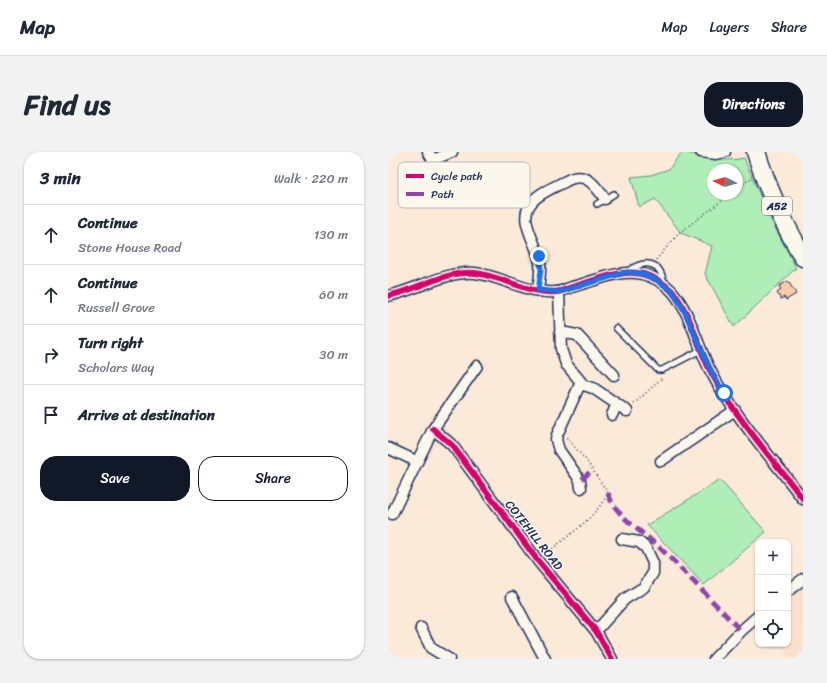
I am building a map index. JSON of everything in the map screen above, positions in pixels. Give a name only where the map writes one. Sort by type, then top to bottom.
[{"type":"highway","name":"A52","points":[[756,152],[762,171],[780,213],[803,257]]},
{"type":"street","points":[[431,156],[452,152]]},
{"type":"street","points":[[701,152],[716,154],[725,152]]},
{"type":"street","points":[[530,205],[532,201],[569,179],[578,177],[591,181],[605,199]]},
{"type":"street","points":[[528,208],[526,220],[540,264],[538,290]]},
{"type":"street","points":[[388,296],[402,293],[443,277],[465,273],[481,274],[538,290],[559,292],[622,273],[643,274],[664,284],[671,290],[684,310],[711,371],[735,410],[803,499]]},
{"type":"street","points":[[559,292],[560,332],[563,356],[580,384],[593,388],[627,411]]},
{"type":"street","points":[[560,332],[578,335],[614,375]]},
{"type":"street","points":[[392,514],[416,461],[433,429],[477,366]]},
{"type":"street","points":[[580,384],[556,440],[559,450],[581,482]]},
{"type":"street","points":[[612,415],[617,404]]},
{"type":"street","points":[[661,461],[735,410]]},
{"type":"street","name":"COTEHILL ROAD","points":[[433,429],[452,445],[538,561],[596,631],[609,658]]},
{"type":"street","points":[[388,448],[416,461]]},
{"type":"street","points":[[596,631],[625,600],[644,587],[651,577],[653,563],[649,552],[639,542],[629,537]]},
{"type":"street","points":[[791,589],[803,579]]},
{"type":"street","points":[[512,597],[545,659]]},
{"type":"street","points":[[714,659],[755,619]]},
{"type":"street","points":[[421,628],[431,648],[449,659]]},
{"type":"lane","points":[[622,273],[643,263],[652,264],[659,269],[664,284]]},
{"type":"lane","points":[[616,328],[658,370],[670,367],[701,350]]},
{"type":"path","points":[[743,185],[762,171]]},
{"type":"path","points":[[652,264],[679,233],[723,200]]},
{"type":"path","points":[[627,411],[666,373],[670,367]]},
{"type":"path","points":[[538,561],[589,518],[602,504],[608,493],[586,460],[559,430]]},
{"type":"shaded area","points":[[803,588],[803,659],[790,659],[783,647],[791,647],[791,598]]},
{"type":"green space","points":[[682,152],[700,157],[716,159],[733,160],[744,158],[767,212],[796,268],[734,327],[705,274],[712,246],[681,233],[655,199],[639,207],[631,177],[651,175],[669,169]]},
{"type":"green space","points":[[720,480],[766,532],[758,539],[755,539],[755,541],[704,585],[647,525]]},
{"type":"building","points":[[788,281],[796,294],[786,300],[784,297],[781,299],[777,293],[781,290],[779,286]]},
{"type":"marked path","points":[[582,479],[592,470]]},
{"type":"marked path","points":[[608,493],[616,509],[660,548],[741,631]]},
{"type":"cycle path","points":[[388,296],[441,278],[464,273],[485,275],[525,288],[545,292],[559,292],[616,274],[633,273],[654,278],[668,287],[678,299],[689,319],[706,362],[721,389],[742,421],[803,499]]},
{"type":"cycle path","points":[[433,429],[452,445],[538,561],[596,631],[612,659]]},
{"type":"route","points":[[539,256],[541,270],[538,290],[559,292],[627,272],[643,274],[664,284],[671,290],[684,310],[711,371],[724,393]]}]
